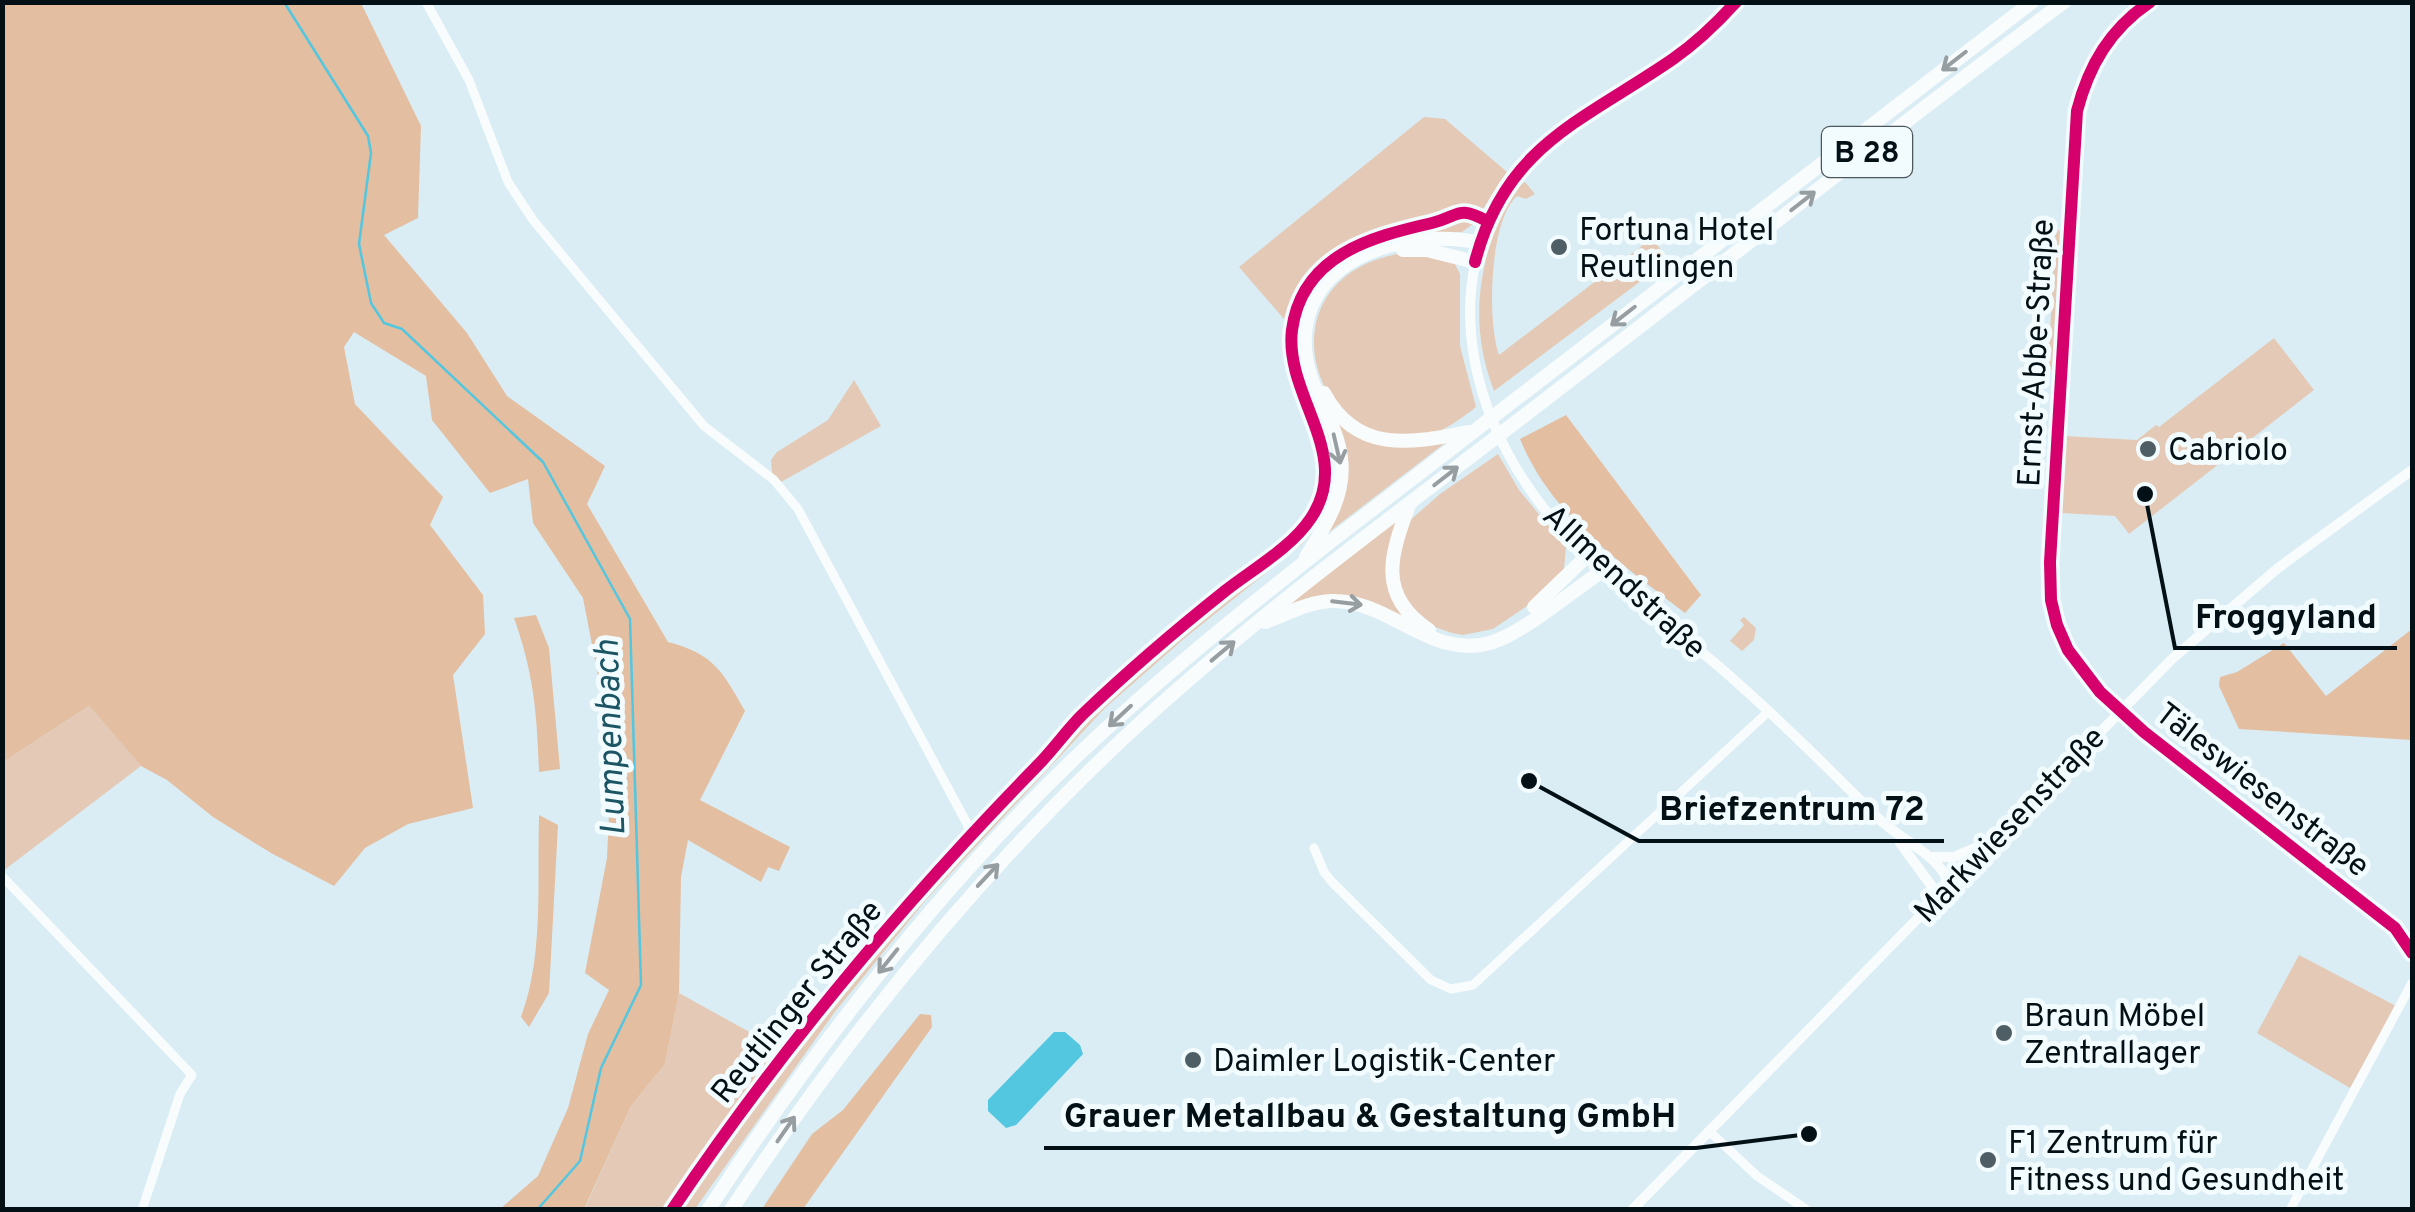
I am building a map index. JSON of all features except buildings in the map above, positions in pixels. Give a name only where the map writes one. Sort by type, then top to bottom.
[{"type":"highway","name":"B 28","points":[[708,1210],[842,1020],[932,909],[988,847],[1132,705],[1302,564],[2032,2]]},
{"type":"highway","name":"B 28","points":[[731,1210],[857,1030],[972,892],[1124,738],[1254,626],[2064,2]]},
{"type":"highway","points":[[1302,564],[1338,500],[1341,479],[1337,440],[1308,370],[1305,352],[1306,332],[1318,296],[1342,267],[1375,249],[1428,238],[1480,243]]},
{"type":"highway","points":[[1474,262],[1410,249],[1360,262],[1334,282],[1324,298],[1315,316],[1311,352],[1329,402],[1340,416],[1372,436],[1413,443],[1474,430]]},
{"type":"highway","points":[[1410,505],[1391,556],[1397,594],[1415,620],[1450,638],[1480,638],[1505,628],[1549,595],[1588,555]]},
{"type":"highway","points":[[1254,626],[1311,604],[1341,602],[1368,606],[1441,643],[1472,646],[1510,633],[1604,570]]},
{"type":"street","name":"Reutlinger Straße","points":[[426,2],[469,80],[508,182],[533,220],[704,426],[774,480],[798,509],[972,833],[796,1040],[672,1210]]},
{"type":"street","name":"Allmendstraße","points":[[1736,2],[1689,47],[1538,149],[1504,192],[1487,221],[1474,262],[1468,319],[1470,345],[1481,392],[1506,451],[1552,519],[1604,570],[1769,711],[1890,830],[1942,893]]},
{"type":"street","name":"Ernst-Abbe-Straße","points":[[2120,711],[2091,682],[2064,642],[2052,600],[2050,562],[2077,110],[2085,82],[2102,49],[2122,25],[2150,2]]},
{"type":"street","name":"Markwiesenstraße","points":[[1632,1210],[2172,659],[2312,542],[2412,470]]},
{"type":"street","points":[[1314,848],[1332,882],[1431,980],[1452,989],[1473,985],[1769,711]]},
{"type":"street","name":"Täleswiesenstraße","points":[[2120,711],[2394,928],[2412,952]]},
{"type":"street","name":"Allmendstraße","points":[[1890,830],[1930,856]]},
{"type":"street","points":[[1930,856],[1954,857],[1992,842]]},
{"type":"street","points":[[1930,856],[1946,876],[1942,893]]},
{"type":"street","points":[[2,876],[192,1074],[180,1094],[142,1210]]},
{"type":"street","points":[[2290,1210],[2412,983]]},
{"type":"street","points":[[1709,1132],[1757,1176],[1806,1210]]},
{"type":"shaded area","points":[[3,2],[361,3],[421,126],[418,218],[384,235],[467,333],[507,396],[605,466],[587,504],[668,642],[696,652],[716,666],[745,711],[700,800],[790,847],[779,871],[768,867],[761,882],[688,840],[681,877],[679,993],[665,1064],[631,1106],[584,1209],[500,1209],[538,1176],[568,1108],[588,1034],[609,990],[585,973],[607,858],[612,748],[583,598],[533,523],[528,479],[490,493],[432,420],[426,376],[354,332],[344,347],[355,404],[443,497],[430,525],[483,595],[485,634],[453,675],[473,808],[408,824],[365,848],[334,886],[213,817],[167,780],[141,766],[89,706],[3,762]]},
{"type":"shaded area","points":[[1424,117],[1445,119],[1507,172],[1479,215],[1468,209],[1458,210],[1367,237],[1337,254],[1303,293],[1290,326],[1239,267]]},
{"type":"shaded area","points":[[1525,182],[1535,194],[1526,199],[1517,196],[1508,209],[1496,249],[1492,297],[1499,355],[1652,238],[1669,260],[1494,391],[1480,328],[1484,267],[1498,219]]},
{"type":"shaded area","points":[[1464,212],[1477,221],[1462,232],[1425,234],[1340,265],[1302,331],[1334,468],[1330,499],[1314,529],[1301,545],[1105,708],[925,901],[834,1013],[695,1209],[678,1210],[790,1055],[974,836],[1101,703],[1312,523],[1325,493],[1327,464],[1296,356],[1296,327],[1307,297],[1324,272],[1348,252],[1380,239],[1440,224]]},
{"type":"shaded area","points":[[2049,228],[2060,232],[2052,369],[2041,376],[2040,371],[2048,371],[2055,234],[2047,233]]},
{"type":"shaded area","points":[[1410,252],[1455,264],[1460,274],[1460,346],[1476,407],[1435,433],[1388,437],[1354,422],[1329,395],[1316,362],[1315,326],[1330,293],[1361,267]]},
{"type":"shaded area","points":[[2274,338],[2314,390],[2129,534],[2115,516],[2061,513],[2065,436],[2137,440]]},
{"type":"shaded area","points":[[854,380],[881,426],[781,482],[772,473],[771,460],[777,452],[828,420]]},
{"type":"shaded area","points":[[1566,415],[1701,595],[1685,613],[1590,536],[1550,492],[1534,467],[1520,439]]},
{"type":"shaded area","points":[[1338,422],[1369,437],[1402,446],[1449,440],[1325,535],[1342,501]]},
{"type":"shaded area","points":[[1498,454],[1519,490],[1566,547],[1564,569],[1530,604],[1493,629],[1463,635],[1452,633],[1429,625],[1409,608],[1395,576],[1408,522],[1440,494]]},
{"type":"shaded area","points":[[1394,521],[1388,559],[1403,612],[1400,616],[1345,596],[1317,597],[1287,605]]},
{"type":"shaded area","points":[[536,615],[549,648],[560,769],[539,772],[533,694],[514,618]]},
{"type":"shaded area","points":[[1744,617],[1756,628],[1754,640],[1742,651],[1730,641],[1744,625],[1740,620]]},
{"type":"shaded area","points":[[2412,629],[2412,740],[2239,729],[2219,686],[2220,677],[2237,672],[2284,643],[2326,696]]},
{"type":"shaded area","points":[[89,706],[141,766],[3,871],[3,762]]},
{"type":"shaded area","points":[[539,815],[558,825],[549,993],[529,1027],[521,1017],[536,943]]},
{"type":"shaded area","points":[[2299,955],[2396,1006],[2350,1088],[2257,1033]]},
{"type":"shaded area","points":[[679,993],[782,1050],[666,1209],[584,1210],[631,1106],[665,1064]]},
{"type":"shaded area","points":[[920,1014],[931,1015],[932,1027],[803,1209],[762,1209],[812,1134],[843,1110]]},
{"type":"water","points":[[1054,1032],[1065,1032],[1080,1045],[1083,1054],[1016,1125],[1006,1128],[988,1111],[988,1100]]},
{"type":"waterway","name":"Lumpenbach","points":[[284,2],[368,136],[371,153],[359,244],[371,303],[384,323],[402,329],[543,462],[630,619],[641,985],[601,1068],[580,1161],[537,1210]]},
{"type":"cycle path","points":[[1475,262],[1488,222],[1527,163],[1579,120],[1682,53],[1736,2]]},
{"type":"cycle path","points":[[2150,2],[2123,24],[2103,49],[2077,111],[2050,562],[2051,600],[2057,625],[2068,650],[2100,692],[2144,732],[2395,928],[2412,953]]},
{"type":"cycle path","points":[[672,1210],[755,1093],[844,980],[1076,721],[1170,636],[1282,548],[1311,518],[1322,494],[1325,471],[1322,448],[1292,354],[1298,304],[1310,284],[1343,254],[1386,235],[1459,213],[1487,221]]},
{"type":"place","name":"Fortuna Hotel Reutlingen","points":[[1559,247]]},
{"type":"place","name":"Cabriolo","points":[[2148,449]]},
{"type":"place","name":"Froggyland","points":[[2145,494]]},
{"type":"place","name":"Briefzentrum 72","points":[[1529,781]]},
{"type":"place","name":"Braun Möbel Zentrallager","points":[[2004,1033]]},
{"type":"place","name":"Daimler Logistik-Center","points":[[1193,1060]]},
{"type":"place","name":"Grauer Metallbau & Gestaltung GmbH","points":[[1809,1134]]},
{"type":"place","name":"F1 Zentrum für Fitness und Gesundheit","points":[[1988,1160]]}]
